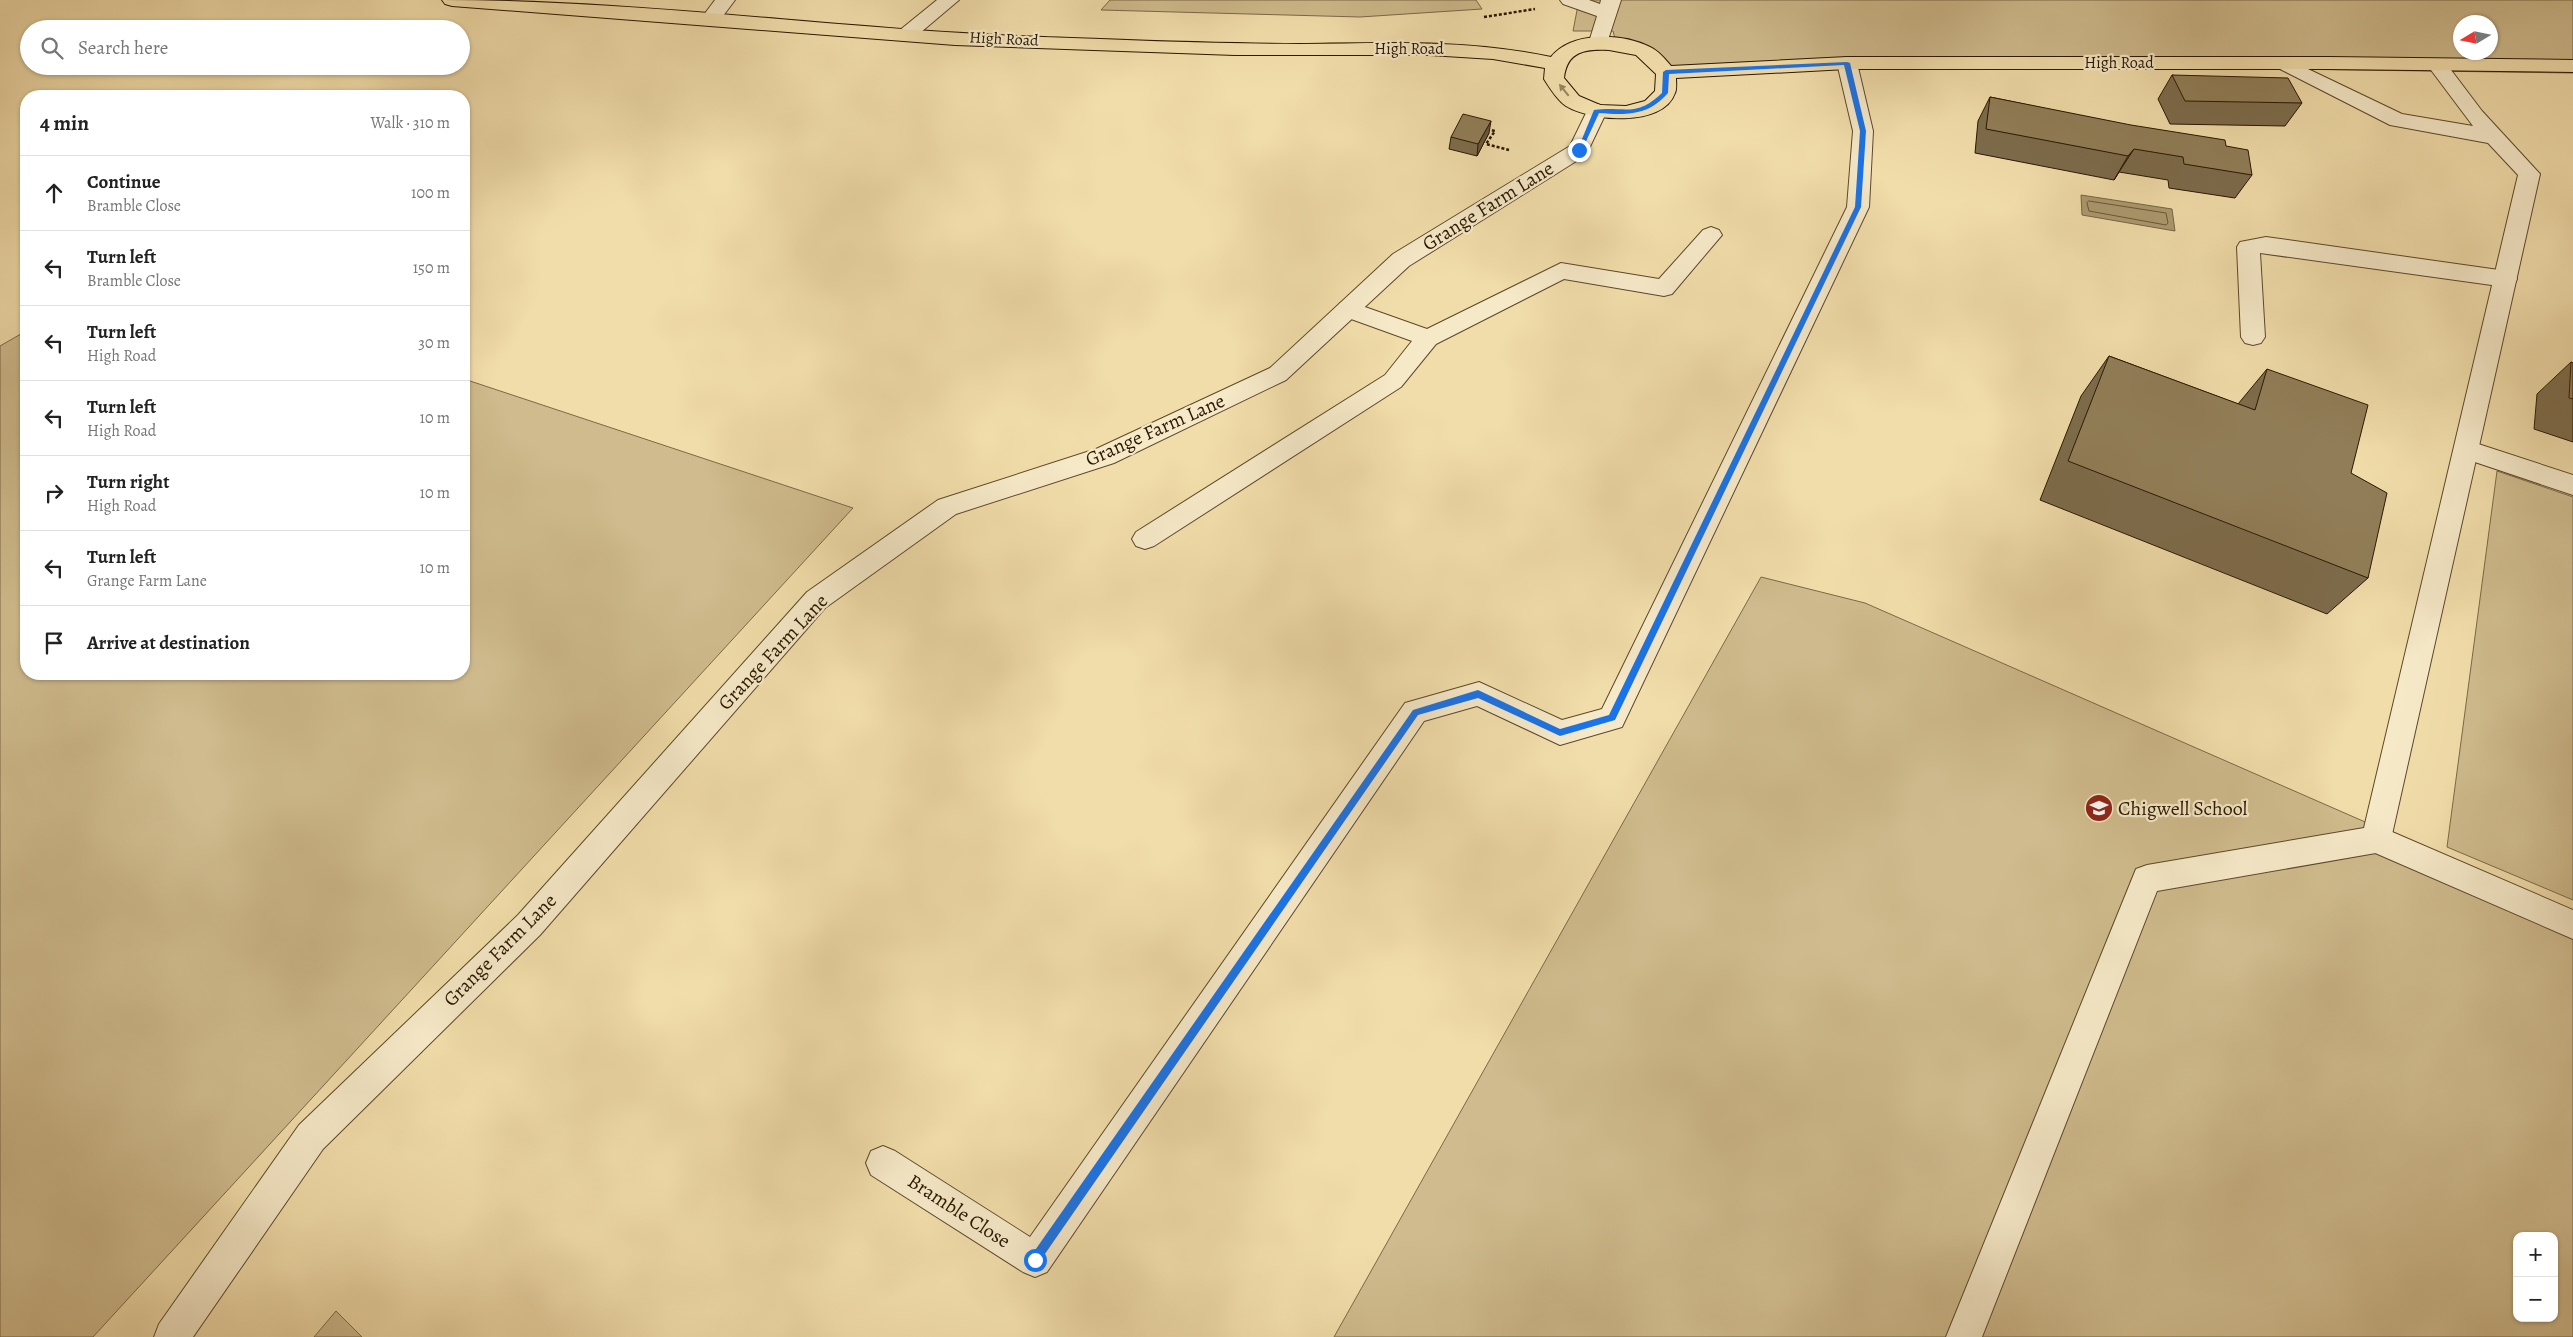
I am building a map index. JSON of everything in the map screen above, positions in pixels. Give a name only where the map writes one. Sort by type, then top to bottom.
[{"type":"main road","name":"High Road","points":[[452,0],[907,34],[1120,46],[1298,50],[1462,49],[1517,54],[1556,64]]},
{"type":"main road","points":[[1599,42],[1616,43],[1645,52],[1666,72],[1665,93],[1652,106],[1626,113],[1597,111],[1572,101],[1554,79],[1556,64],[1569,51],[1599,42]]},
{"type":"main road","name":"High Road","points":[[1666,72],[1847,63],[2283,63],[2573,66]]},
{"type":"street","points":[[710,20],[725,0]]},
{"type":"street","points":[[907,34],[949,0]]},
{"type":"street","points":[[1570,0],[1609,6],[1599,42]]},
{"type":"street","name":"Bramble Close","points":[[883,1163],[1035,1260],[1416,712],[1478,694],[1560,733],[1612,718],[1858,207],[1863,131],[1847,63]]},
{"type":"street","points":[[2283,63],[2397,120],[2495,137]]},
{"type":"street","points":[[2376,839],[2529,174],[2475,116],[2438,66]]},
{"type":"street","name":"Grange Farm Lane","points":[[172,1337],[311,1137],[529,926],[816,600],[948,507],[1105,456],[1278,374],[1401,260],[1579,150],[1597,111]]},
{"type":"street","points":[[1145,539],[1393,381],[1428,338],[1561,271],[1664,288],[1712,235]]},
{"type":"street","points":[[2253,337],[2248,247],[2266,245],[2506,279]]},
{"type":"street","points":[[1348,309],[1428,338]]},
{"type":"street","points":[[2466,449],[2573,485]]},
{"type":"street","points":[[1964,1337],[2147,878],[2376,839],[2573,925]]},
{"type":"path","points":[[1486,129],[1495,131],[1486,144],[1512,151]]},
{"type":"shaded area","points":[[1110,0],[1476,0],[1482,9],[1360,17],[1101,10]]},
{"type":"shaded area","points":[[1579,0],[2573,0],[2573,73],[1847,63],[1666,72],[1616,43],[1613,31],[1573,31]]},
{"type":"shaded area","points":[[20,334],[20,680],[470,680],[470,381],[853,508],[93,1337],[0,1337],[0,346]]},
{"type":"shaded area","points":[[2497,471],[2573,497],[2573,900],[2447,847]]},
{"type":"shaded area","name":"Chigwell School","points":[[1761,577],[1865,603],[2573,913],[2573,1337],[1334,1337]]},
{"type":"shaded area","points":[[336,1311],[362,1337],[314,1337]]},
{"type":"water","points":[[2081,195],[2172,209],[2175,231],[2082,215]]},
{"type":"building","points":[[2172,75],[2288,78],[2302,103],[2185,101]]},
{"type":"building","points":[[1990,97],[2131,125],[2225,140],[2226,146],[2248,150],[2252,175],[2184,164],[2183,157],[2134,149],[2128,156],[1986,129]]},
{"type":"building","points":[[1463,114],[1491,121],[1478,144],[1451,137]]},
{"type":"building","points":[[2109,356],[2255,410],[2267,369],[2368,405],[2351,473],[2387,493],[2368,578],[2068,461]]},
{"type":"building","points":[[2571,362],[2573,363],[2573,399],[2569,398]]},
{"type":"place","name":"Chigwell School","points":[[2099,808]]},
{"type":"route","points":[[1035,1260],[1416,712],[1478,694],[1560,733],[1612,718],[1858,207],[1863,131],[1847,63],[1666,72],[1665,93],[1652,106],[1626,113],[1597,111],[1579,150]]}]
